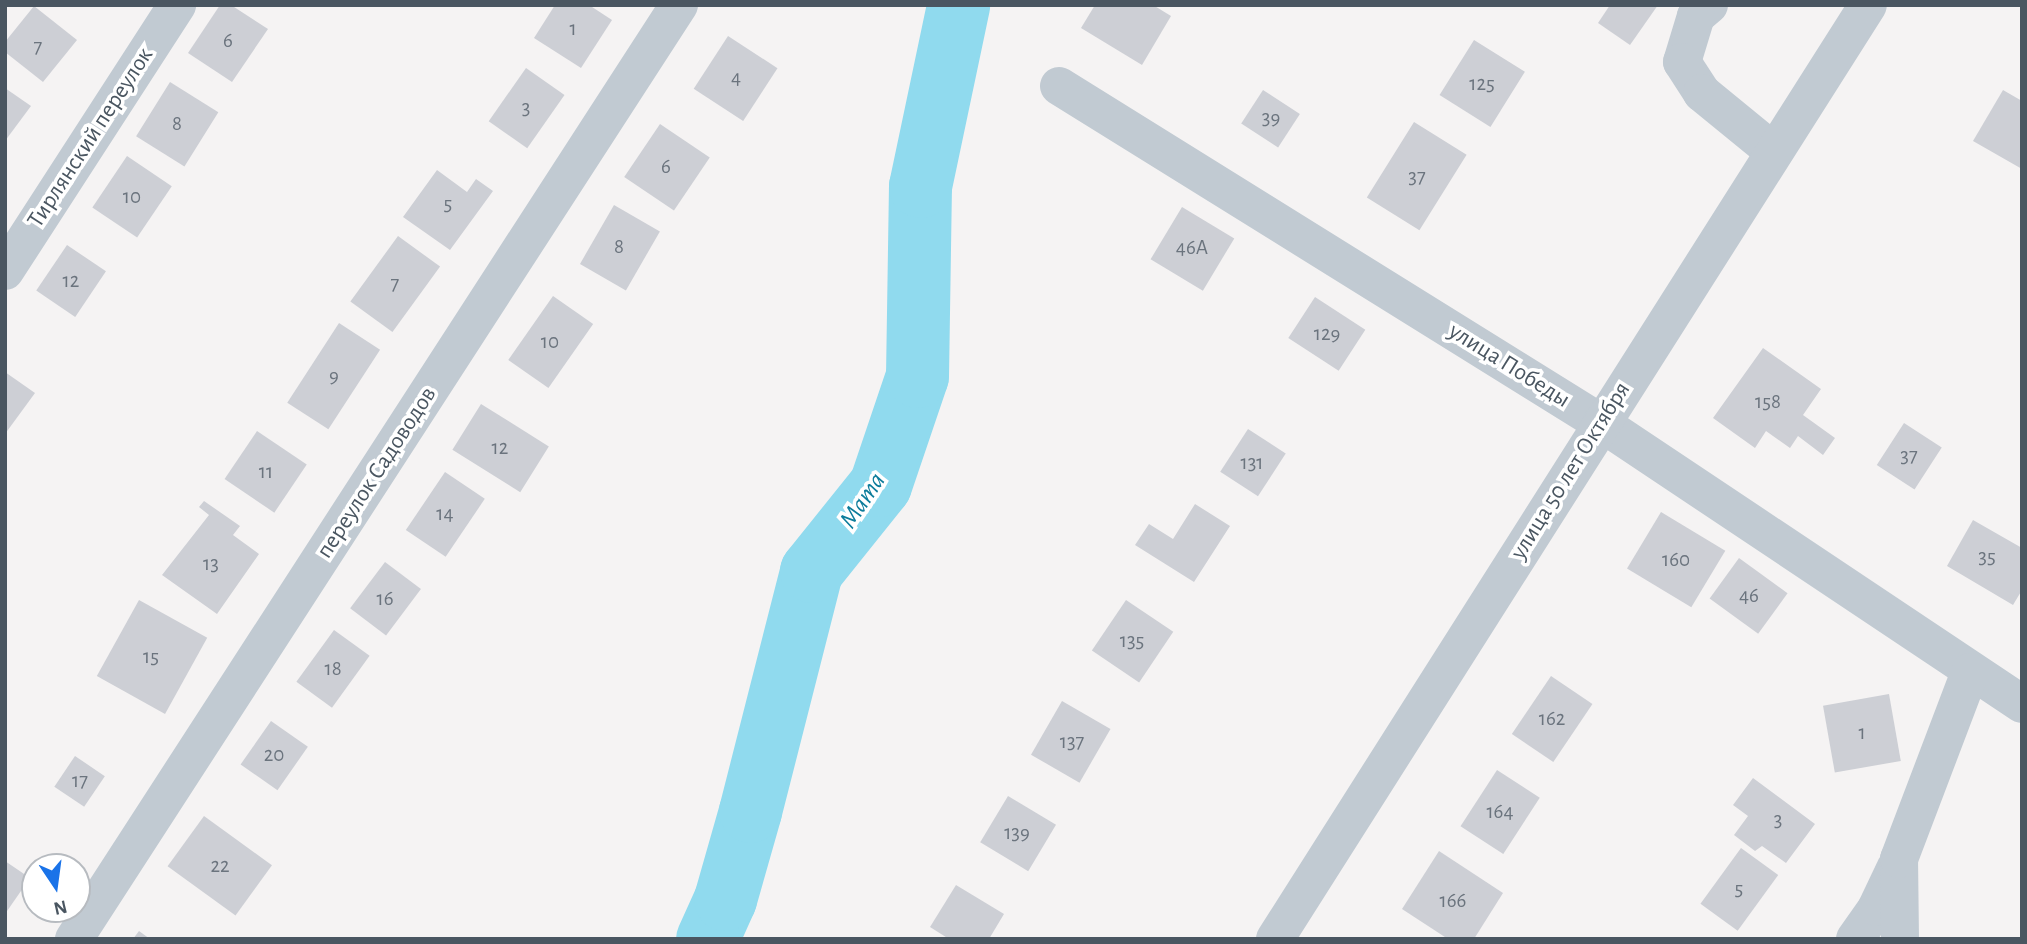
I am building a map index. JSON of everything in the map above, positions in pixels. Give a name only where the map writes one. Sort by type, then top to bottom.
[{"type":"street","name":"Тирлянский переулок","points":[[5,271],[177,5]]},
{"type":"street","name":"переулок Садоводов","points":[[74,939],[679,5]]},
{"type":"street","points":[[1709,5],[1696,16],[1682,62],[1702,93],[1774,152]]},
{"type":"street","name":"улица 50 лет Октября","points":[[1275,939],[1868,5]]},
{"type":"street","name":"улица Победы","points":[[1059,86],[1601,423],[1970,672],[2022,704]]},
{"type":"street","points":[[1855,939],[1877,907],[1899,859],[1970,672]]},
{"type":"street","points":[[1899,859],[1900,939]]},
{"type":"building","points":[[220,5],[231,5],[268,29],[232,82],[188,53]]},
{"type":"building","points":[[555,5],[589,5],[612,20],[581,68],[534,38]]},
{"type":"building","points":[[1095,5],[1153,5],[1171,16],[1142,65],[1081,28]]},
{"type":"building","points":[[1610,5],[1658,5],[1630,45],[1598,23]]},
{"type":"building","points":[[34,6],[77,40],[43,82],[5,52],[5,42]]},
{"type":"building","points":[[728,36],[777,68],[743,121],[694,89]]},
{"type":"building","points":[[1474,40],[1525,72],[1490,127],[1440,95]]},
{"type":"building","points":[[526,68],[565,95],[527,148],[489,121]]},
{"type":"building","points":[[170,82],[218,112],[184,166],[136,136]]},
{"type":"building","points":[[5,88],[31,106],[5,141]]},
{"type":"building","points":[[1263,90],[1300,114],[1278,148],[1241,124]]},
{"type":"building","points":[[2003,90],[2022,101],[2022,169],[1973,141]]},
{"type":"building","points":[[1414,122],[1467,155],[1419,230],[1367,197]]},
{"type":"building","points":[[660,124],[710,158],[674,211],[624,177]]},
{"type":"building","points":[[127,156],[172,186],[137,238],[92,207]]},
{"type":"building","points":[[437,170],[467,192],[476,179],[493,191],[450,250],[403,217]]},
{"type":"building","points":[[614,205],[660,232],[626,290],[580,264]]},
{"type":"building","points":[[1182,207],[1234,238],[1203,291],[1151,259]]},
{"type":"building","points":[[398,236],[440,267],[392,332],[350,302]]},
{"type":"building","points":[[67,245],[106,271],[75,317],[36,291]]},
{"type":"building","points":[[553,296],[593,324],[548,388],[508,360]]},
{"type":"building","points":[[1315,297],[1365,330],[1339,371],[1288,338]]},
{"type":"building","points":[[339,323],[380,350],[328,429],[287,403]]},
{"type":"building","points":[[1763,348],[1821,389],[1803,415],[1835,438],[1823,455],[1798,436],[1790,448],[1766,431],[1755,448],[1713,418]]},
{"type":"building","points":[[5,372],[35,393],[5,434]]},
{"type":"building","points":[[481,404],[549,446],[520,492],[452,450]]},
{"type":"building","points":[[1904,423],[1942,448],[1915,489],[1877,465]]},
{"type":"building","points":[[1248,429],[1286,454],[1258,496],[1220,472]]},
{"type":"building","points":[[257,431],[307,465],[274,513],[225,479]]},
{"type":"building","points":[[445,472],[485,499],[446,557],[406,530]]},
{"type":"building","points":[[204,501],[240,526],[233,535],[259,554],[217,614],[162,575],[209,515],[199,507]]},
{"type":"building","points":[[1195,504],[1230,526],[1194,582],[1135,545],[1149,524],[1173,539]]},
{"type":"building","points":[[1661,512],[1725,551],[1691,607],[1627,569]]},
{"type":"building","points":[[1973,520],[2022,548],[2022,590],[2013,605],[1947,566]]},
{"type":"building","points":[[1739,558],[1788,593],[1758,634],[1710,598]]},
{"type":"building","points":[[385,562],[421,589],[386,635],[350,608]]},
{"type":"building","points":[[139,600],[207,638],[165,714],[97,676]]},
{"type":"building","points":[[1126,600],[1173,632],[1139,682],[1092,651]]},
{"type":"building","points":[[334,630],[370,656],[332,708],[296,682]]},
{"type":"building","points":[[1551,676],[1592,704],[1553,762],[1512,734]]},
{"type":"building","points":[[1889,694],[1901,761],[1835,773],[1823,706]]},
{"type":"building","points":[[1062,701],[1110,729],[1079,783],[1031,755]]},
{"type":"building","points":[[271,721],[308,747],[277,790],[241,764]]},
{"type":"building","points":[[75,756],[105,776],[84,807],[54,787]]},
{"type":"building","points":[[1497,770],[1540,798],[1503,854],[1461,826]]},
{"type":"building","points":[[1753,778],[1815,824],[1786,863],[1762,846],[1755,851],[1734,835],[1748,816],[1733,805]]},
{"type":"building","points":[[1008,796],[1056,825],[1028,871],[980,842]]},
{"type":"building","points":[[204,816],[272,865],[236,916],[168,866]]},
{"type":"building","points":[[1741,848],[1778,875],[1738,931],[1700,904]]},
{"type":"building","points":[[1439,851],[1503,893],[1474,939],[1448,939],[1402,909]]},
{"type":"building","points":[[5,861],[21,872],[21,891],[5,914]]},
{"type":"building","points":[[956,885],[1004,914],[989,939],[949,939],[930,927]]},
{"type":"building","points":[[139,931],[150,939],[133,939]]},
{"type":"waterway","name":"Мата","points":[[707,939],[725,899],[750,811],[811,571],[880,485],[917,376],[920,186],[958,5]]}]
